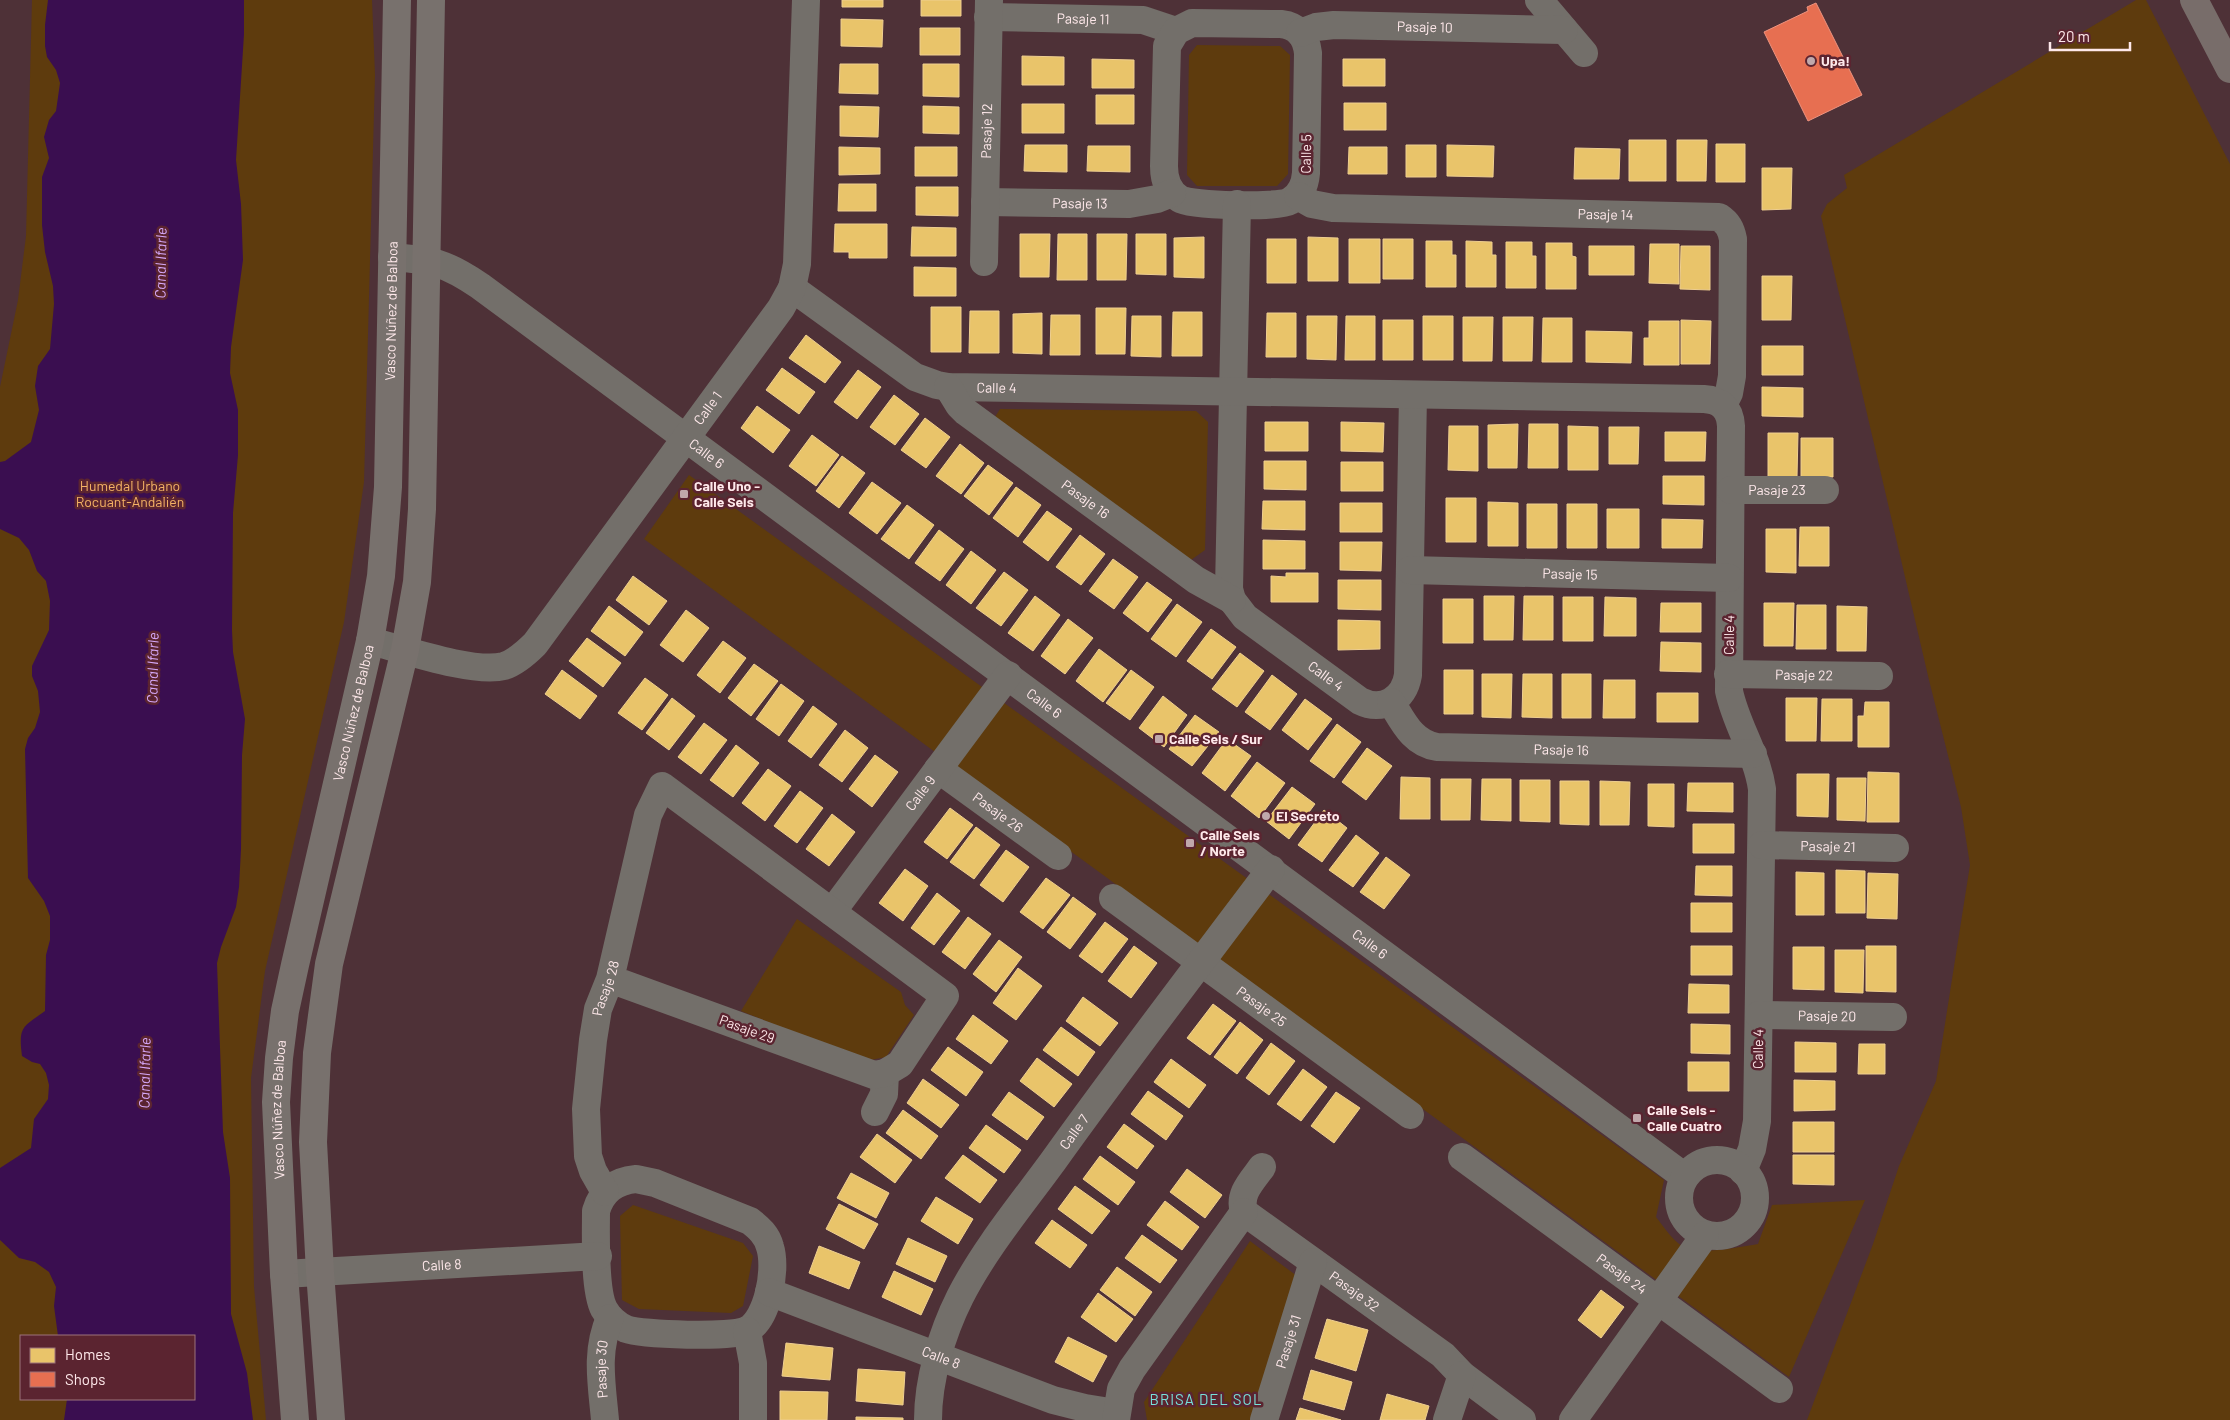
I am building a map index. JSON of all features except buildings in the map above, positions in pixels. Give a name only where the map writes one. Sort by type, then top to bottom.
[{"type":"main road","points":[[2194,0],[2230,69]]},
{"type":"street","name":"Vasco Núñez de Balboa","points":[[295,1420],[284,1274],[276,1102],[279,1058],[285,1011],[370,641],[382,576],[386,532],[396,0]]},
{"type":"street","points":[[331,1420],[315,1186],[314,1106],[322,1009],[333,946],[405,650],[412,616],[420,546],[431,0]]},
{"type":"street","name":"Calle 1","points":[[370,641],[482,668],[504,665],[526,653],[541,636],[781,308],[792,288],[797,264],[806,0]]},
{"type":"street","points":[[1539,0],[1558,30],[1584,53]]},
{"type":"street","name":"Pasaje 11","points":[[989,8],[1142,20],[1176,31]]},
{"type":"street","name":"Pasaje 12","points":[[984,262],[989,8]]},
{"type":"street","points":[[1298,196],[1284,204],[1187,202],[1172,193],[1167,185],[1164,176],[1164,157],[1167,46],[1176,31],[1184,26],[1202,22],[1281,24],[1295,28],[1300,32]]},
{"type":"street","name":"Pasaje 10","points":[[1300,32],[1316,27],[1334,25],[1558,30]]},
{"type":"street","name":"Calle 5","points":[[1298,196],[1306,181],[1308,53],[1305,39],[1300,32]]},
{"type":"street","name":"Pasaje 13","points":[[985,202],[1129,204],[1157,199],[1172,193]]},
{"type":"street","name":"Pasaje 14","points":[[1298,196],[1312,204],[1333,208],[1719,217],[1732,230],[1733,239],[1732,376],[1729,393],[1723,405]]},
{"type":"street","points":[[1232,600],[1228,577],[1237,204]]},
{"type":"street","name":"Calle 6","points":[[392,257],[427,260],[450,268],[480,286],[1271,869],[1685,1177]]},
{"type":"street","name":"Calle 4","points":[[792,288],[915,377],[948,387],[1704,398],[1718,401],[1723,405],[1731,418],[1728,674],[1732,707],[1753,754],[1760,775],[1762,789],[1759,1015],[1755,1135],[1743,1171]]},
{"type":"street","name":"Pasaje 16","points":[[948,387],[959,405],[966,412],[1196,580],[1232,600]]},
{"type":"street","points":[[1391,702],[1398,697],[1406,683],[1413,394]]},
{"type":"street","name":"Pasaje 23","points":[[1731,490],[1824,490]]},
{"type":"street","name":"Pasaje 15","points":[[1410,570],[1730,578]]},
{"type":"street","name":"Calle 4","points":[[1232,600],[1246,616],[1360,700],[1375,706],[1391,702]]},
{"type":"street","name":"Pasaje 22","points":[[1728,674],[1879,676]]},
{"type":"street","name":"Calle 9","points":[[832,912],[1008,675]]},
{"type":"street","name":"Pasaje 16","points":[[1391,702],[1415,738],[1429,746],[1753,754]]},
{"type":"street","name":"Pasaje 26","points":[[938,769],[1058,856]]},
{"type":"street","name":"Pasaje 28","points":[[605,1192],[593,1172],[588,1156],[586,1109],[589,1070],[598,1009],[610,979],[648,815],[662,786],[832,912]]},
{"type":"street","name":"Pasaje 21","points":[[1762,845],[1895,848]]},
{"type":"street","name":"Calle 7","points":[[928,1420],[932,1384],[938,1355],[948,1324],[974,1272],[1066,1142],[1271,869]]},
{"type":"street","name":"Pasaje 25","points":[[1114,898],[1410,1115]]},
{"type":"street","points":[[832,912],[946,996],[900,1064],[884,1073],[884,1094],[875,1112]]},
{"type":"street","name":"Pasaje 29","points":[[610,979],[863,1072],[874,1075],[884,1073]]},
{"type":"street","name":"Pasaje 20","points":[[1759,1015],[1893,1017]]},
{"type":"street","name":"Pasaje 24","points":[[1462,1157],[1780,1390]]},
{"type":"street","points":[[1713,1160],[1729,1162],[1743,1171],[1753,1185],[1755,1194],[1753,1211],[1749,1220],[1737,1231],[1729,1235],[1713,1237],[1695,1231],[1682,1215],[1678,1195],[1685,1177],[1697,1166],[1713,1160]]},
{"type":"street","name":"Calle 8","points":[[769,1292],[1069,1405],[1116,1416],[1121,1390],[1132,1369],[1244,1212],[1242,1206],[1244,1194],[1262,1167]]},
{"type":"street","points":[[626,1180],[646,1180],[750,1221],[759,1228],[771,1248],[772,1266],[769,1292],[759,1319],[747,1330],[726,1335],[643,1332],[625,1329],[610,1318],[600,1300],[596,1211],[605,1192],[615,1184],[626,1180]]},
{"type":"street","name":"Pasaje 32","points":[[1244,1212],[1443,1355],[1462,1375]]},
{"type":"street","points":[[1572,1420],[1705,1235]]},
{"type":"street","name":"Calle 8","points":[[284,1274],[598,1256]]},
{"type":"street","name":"Pasaje 31","points":[[1264,1420],[1313,1262]]},
{"type":"street","name":"Pasaje 30","points":[[606,1420],[600,1354],[602,1341],[610,1318]]},
{"type":"street","points":[[747,1330],[753,1363],[753,1420]]},
{"type":"street","points":[[1447,1420],[1462,1375],[1522,1420]]},
{"type":"green space","name":"Humedal Urbano Rocuant-Andalién","points":[[32,0],[372,0],[375,75],[364,482],[344,622],[265,971],[251,1078],[254,1287],[266,1420],[0,1420],[0,387],[18,300],[26,236]]},
{"type":"green space","points":[[2136,0],[2146,0],[2230,164],[2230,1420],[1807,1420],[1873,1244],[1899,1166],[1936,1081],[1970,865],[1961,807],[1929,680],[1821,216],[1827,204],[1847,188],[1844,175]]},
{"type":"green space","points":[[1197,45],[1280,46],[1290,55],[1288,174],[1277,186],[1197,186],[1187,175],[1189,55]]},
{"type":"green space","points":[[1000,409],[1196,411],[1208,422],[1205,550],[1191,560],[995,417]]},
{"type":"green space","points":[[689,475],[1664,1180],[1656,1217],[1679,1244],[1689,1249],[1704,1251],[1758,1244],[1772,1205],[1865,1200],[1789,1377],[644,539]]},
{"type":"green space","points":[[797,919],[901,992],[905,1005],[914,1015],[886,1057],[865,1061],[741,1011]]},
{"type":"green space","points":[[633,1205],[743,1243],[753,1256],[743,1306],[731,1313],[639,1309],[622,1300],[620,1216]]},
{"type":"green space","points":[[1250,1241],[1297,1276],[1254,1420],[1147,1420],[1144,1402]]},
{"type":"water","name":"Humedal Urbano Rocuant-Andalién","points":[[48,0],[244,0],[244,34],[236,160],[241,204],[243,260],[231,347],[230,373],[238,410],[238,455],[233,513],[232,630],[233,652],[245,719],[242,755],[239,887],[236,907],[217,963],[223,1132],[230,1178],[231,1314],[247,1373],[253,1420],[64,1420],[67,1400],[195,1400],[195,1335],[58,1335],[54,1306],[56,1287],[49,1272],[35,1262],[19,1258],[0,1240],[0,1168],[31,1148],[34,1119],[48,1099],[49,1085],[46,1073],[40,1064],[22,1056],[21,1039],[27,1024],[45,1011],[46,955],[50,940],[50,916],[44,901],[28,878],[25,749],[40,712],[38,691],[32,676],[32,666],[49,630],[50,601],[46,581],[37,571],[29,550],[19,538],[0,529],[0,462],[5,461],[31,442],[39,410],[35,386],[38,366],[50,349],[54,304],[53,286],[45,252],[42,225],[42,177],[49,158],[44,137],[49,120],[56,111],[60,83],[56,70],[47,57],[45,25]]},
{"type":"place","name":"Upa!","points":[[1811,61]]},
{"type":"place","name":"Calle Uno - Calle Seis","points":[[684,494]]},
{"type":"place","name":"Calle Seis / Sur","points":[[1159,739]]},
{"type":"place","name":"El Secreto","points":[[1266,816]]},
{"type":"place","name":"Calle Seis / Norte","points":[[1190,843]]},
{"type":"place","name":"Calle Seis - Calle Cuatro","points":[[1637,1118]]},
{"type":"district","name":"BRISA DEL SOL","points":[[1206,1400]]},
{"type":"water label","name":"Canal Ifarle","points":[[161,263]]},
{"type":"water label","name":"Canal Ifarle","points":[[153,668]]},
{"type":"water label","name":"Canal Ifarle","points":[[145,1073]]}]
